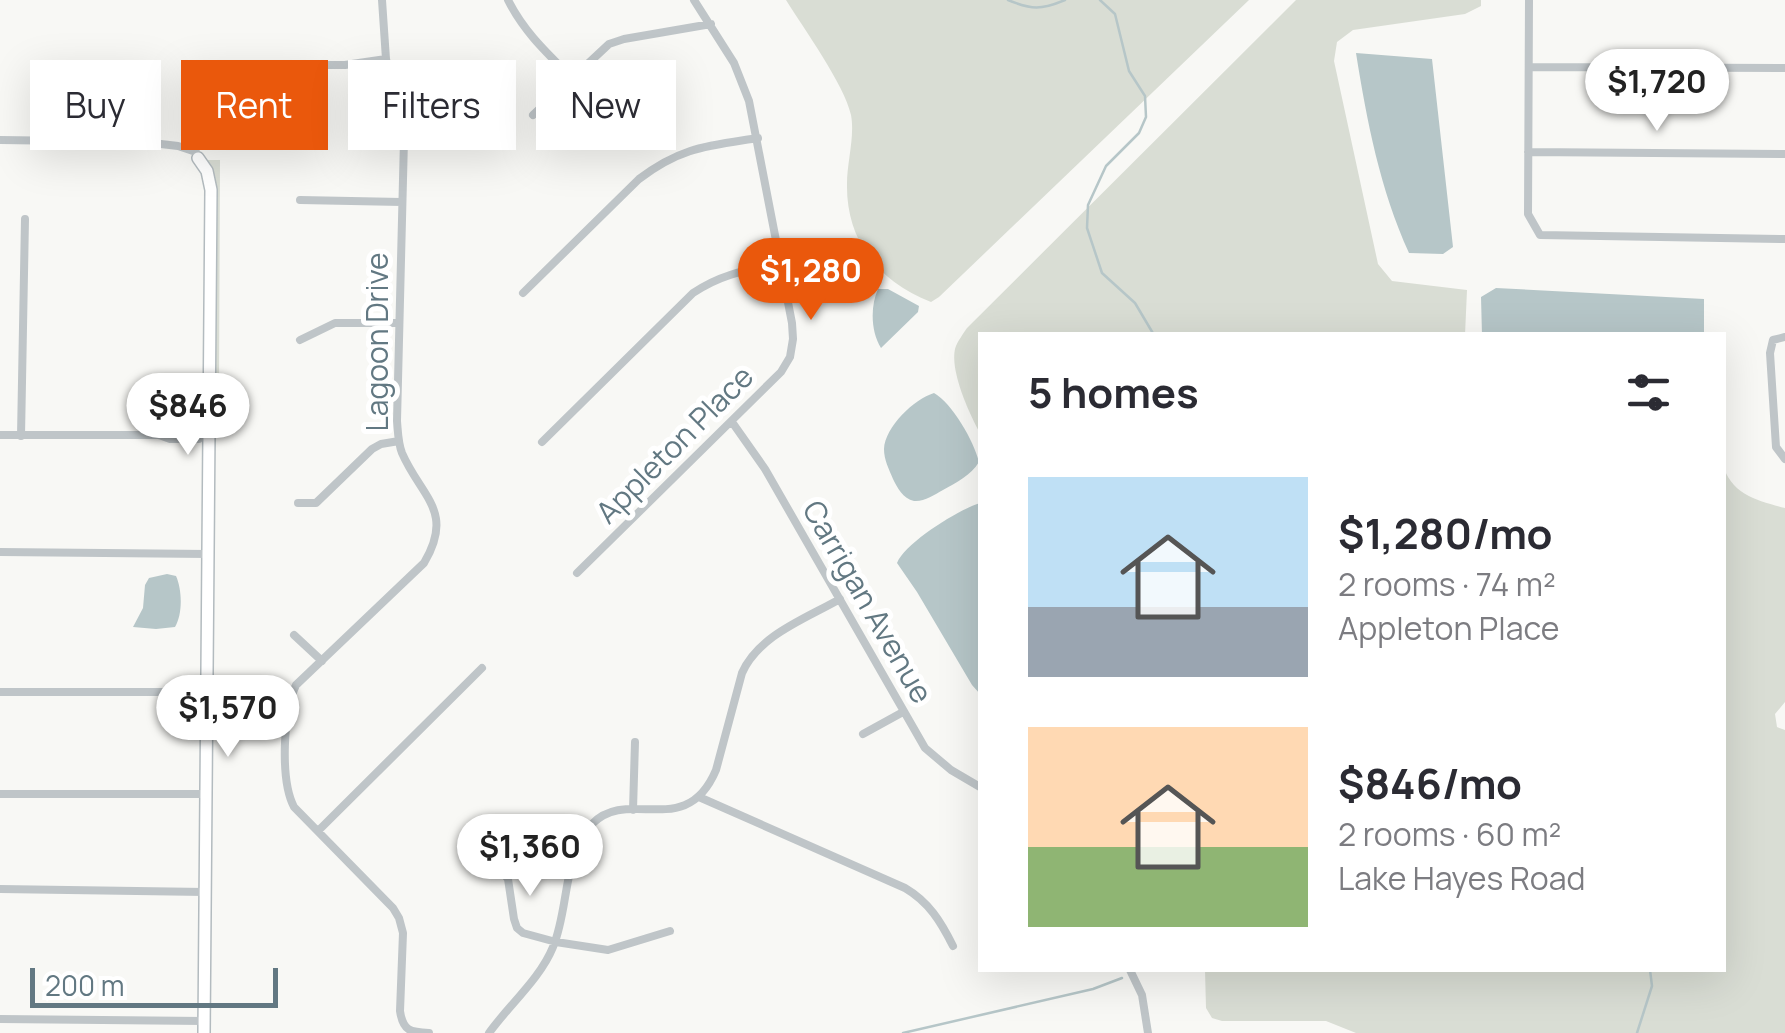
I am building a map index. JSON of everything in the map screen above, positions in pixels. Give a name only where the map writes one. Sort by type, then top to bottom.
[{"type":"street","name":"Lagoon Drive","points":[[382,0],[386,59],[404,139],[399,441],[429,495],[438,522],[436,538],[424,563],[296,686],[286,713],[286,783],[294,808],[393,908],[402,933],[402,1024],[408,1030],[429,1033]]},
{"type":"street","points":[[508,0],[534,42],[553,60]]},
{"type":"street","name":"Appleton Place","points":[[578,574],[781,372],[790,357],[792,323],[749,101],[734,64],[694,0]]},
{"type":"street","points":[[1529,0],[1528,214],[1540,235],[1785,239]]},
{"type":"street","points":[[591,60],[608,44],[624,39],[710,24]]},
{"type":"street","points":[[328,65],[386,59]]},
{"type":"street","points":[[1529,67],[1785,68]]},
{"type":"street","points":[[533,114],[536,111]]},
{"type":"street","points":[[523,293],[658,164],[702,147],[758,138]]},
{"type":"street","points":[[0,140],[178,146],[196,152],[207,172],[210,190],[205,433],[208,554],[204,1027],[0,1019]]},
{"type":"street","points":[[1528,152],[1785,154]]},
{"type":"street","points":[[300,200],[402,202]]},
{"type":"street","points":[[22,436],[25,220]]},
{"type":"street","points":[[542,442],[694,293],[730,273],[782,263]]},
{"type":"street","points":[[300,340],[334,323],[399,323]]},
{"type":"street","points":[[1785,337],[1773,340],[1770,353],[1776,446],[1785,459]]},
{"type":"street","name":"Carrigan Avenue","points":[[732,422],[765,468],[925,748],[978,785]]},
{"type":"street","points":[[0,435],[160,435],[198,439],[205,433]]},
{"type":"street","points":[[298,503],[316,503],[372,449],[399,441]]},
{"type":"street","points":[[0,552],[208,554]]},
{"type":"street","points":[[489,1033],[548,960],[556,942],[576,851],[596,819],[617,810],[673,809],[699,797],[716,770],[748,660],[764,642],[840,599]]},
{"type":"street","points":[[294,635],[322,661]]},
{"type":"street","points":[[318,831],[482,668]]},
{"type":"street","points":[[0,692],[207,692]]},
{"type":"street","points":[[863,734],[904,712]]},
{"type":"street","points":[[633,810],[635,742]]},
{"type":"street","points":[[0,794],[207,794]]},
{"type":"street","points":[[699,797],[905,888],[931,908],[953,946]]},
{"type":"street","points":[[499,868],[508,880],[514,919],[523,933],[608,950],[670,932]]},
{"type":"street","points":[[0,889],[206,892]]},
{"type":"street","points":[[1131,972],[1142,995],[1148,1033]]},
{"type":"shaded area","points":[[786,0],[1249,0],[931,302],[912,294],[881,271],[859,241],[848,205],[851,115],[832,73]]},
{"type":"shaded area","points":[[1296,0],[1481,0],[1481,6],[1465,14],[1353,30],[1337,42],[1334,61],[1378,264],[1392,281],[1467,290],[1465,332],[978,332],[978,429],[955,369],[955,349],[967,328]]},
{"type":"shaded area","points":[[1356,53],[1432,59],[1453,247],[1443,254],[1409,253],[1376,155]]},
{"type":"shaded area","points":[[205,160],[220,160],[219,391],[214,390]]},
{"type":"shaded area","points":[[1496,288],[1704,299],[1704,332],[1482,332],[1481,297]]},
{"type":"shaded area","points":[[878,289],[888,289],[919,306],[918,312],[881,348],[873,319]]},
{"type":"shaded area","points":[[934,393],[948,405],[972,444],[978,463],[953,484],[929,498],[914,501],[896,486],[884,449],[889,432],[918,401]]},
{"type":"shaded area","points":[[1726,472],[1732,483],[1755,499],[1785,508],[1785,702],[1775,714],[1777,727],[1785,730],[1785,1033],[1356,1033],[1326,1021],[1222,1021],[1212,1018],[1206,1008],[1205,972],[1726,972]]},
{"type":"shaded area","points":[[978,504],[978,692],[897,563],[911,546],[959,512]]},
{"type":"shaded area","points":[[176,576],[180,588],[175,627],[133,627],[143,608],[149,578]]},
{"type":"waterway","points":[[1008,0],[1036,8],[1065,0]]},
{"type":"waterway","points":[[1100,0],[1115,14],[1129,71],[1145,96],[1146,117],[1139,133],[1106,166],[1088,205],[1087,228],[1102,273],[1135,303],[1152,332]]},
{"type":"waterway","points":[[1637,1033],[1652,986],[1650,972]]},
{"type":"waterway","points":[[903,1033],[1093,989],[1122,978]]}]
